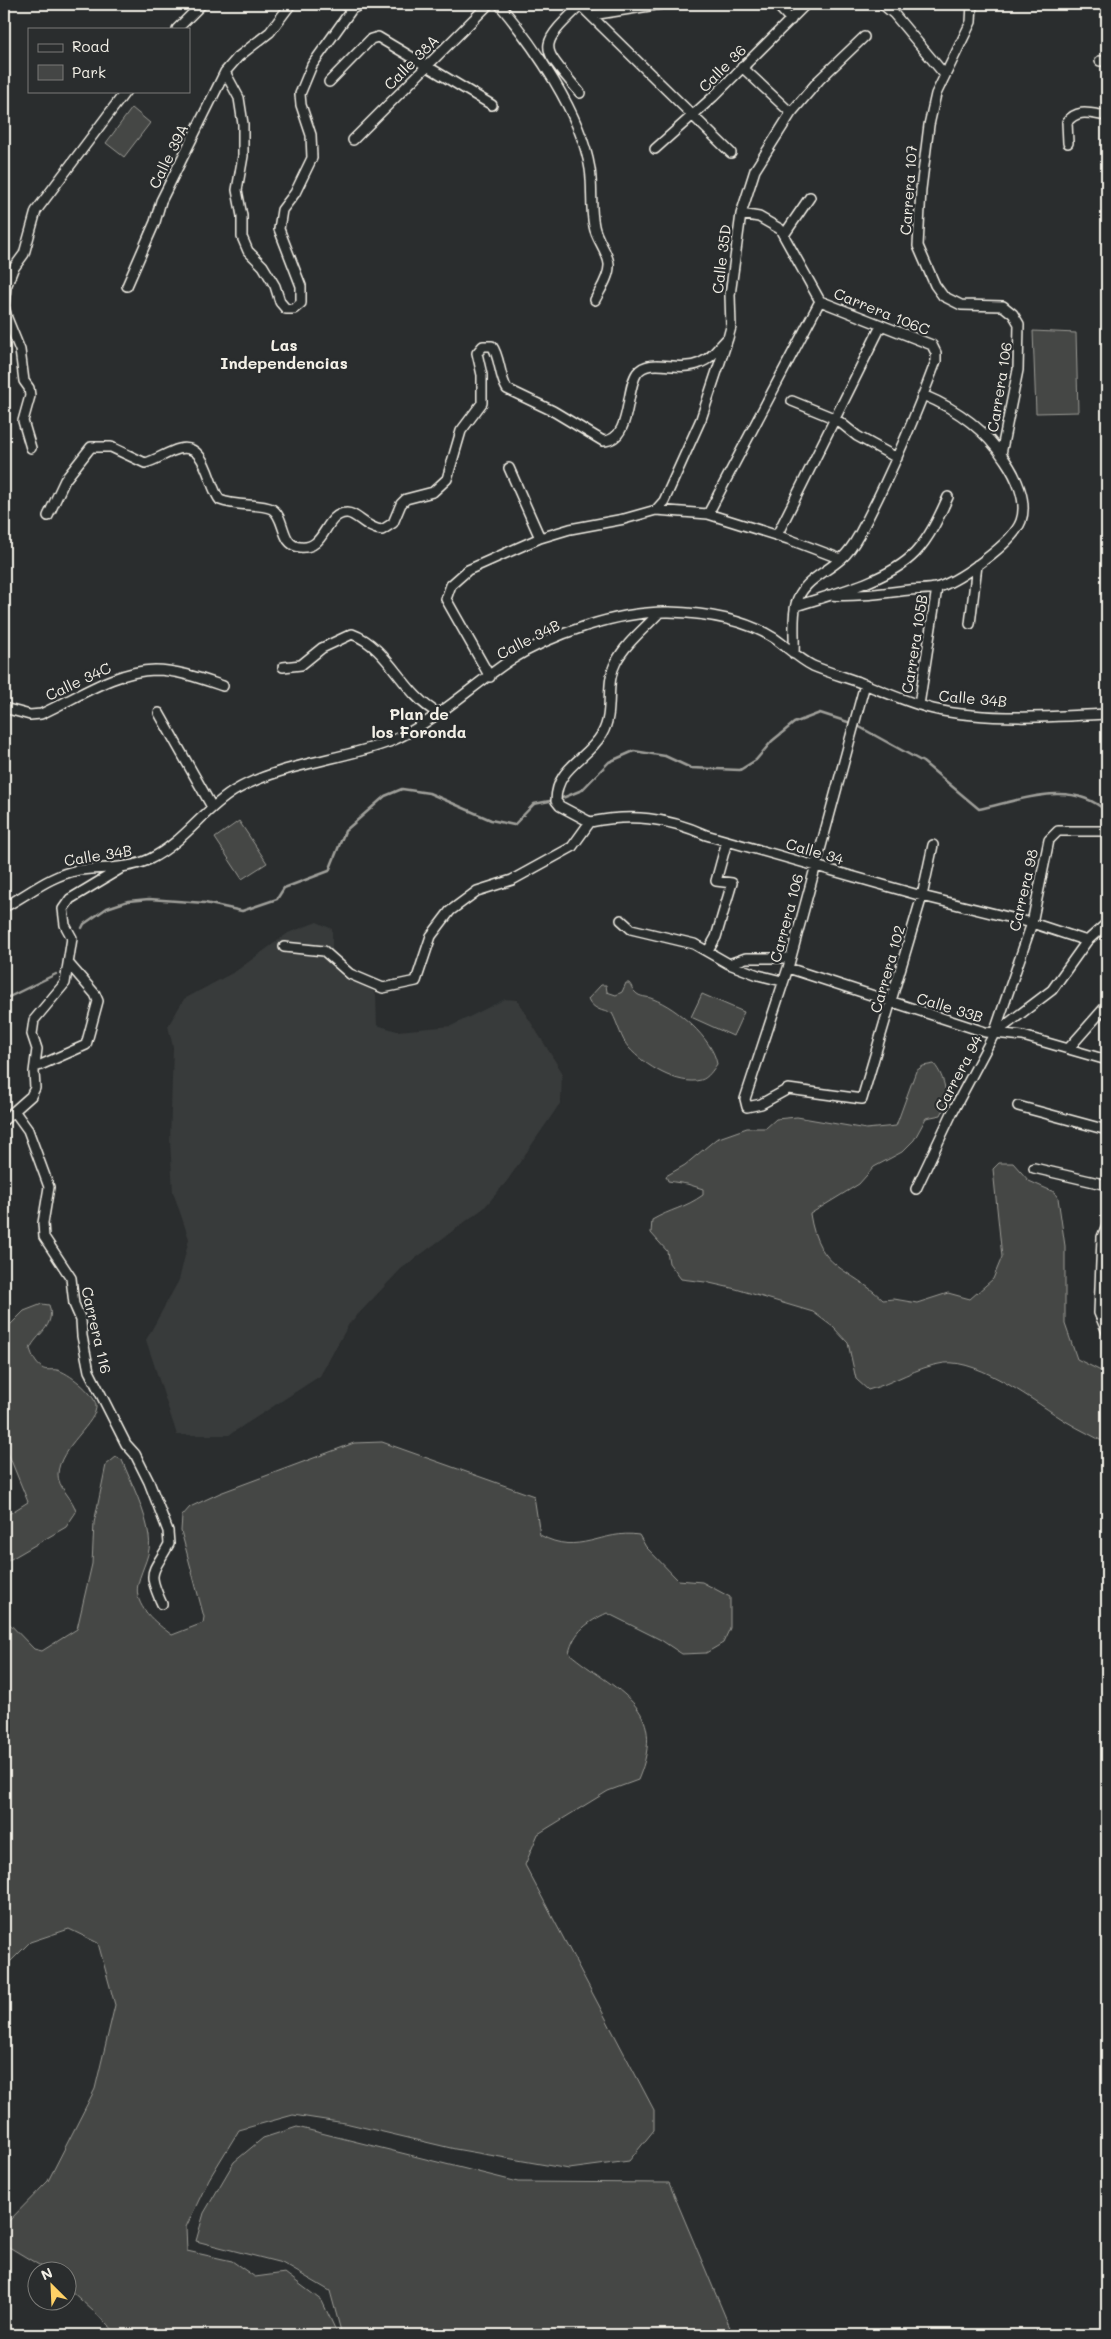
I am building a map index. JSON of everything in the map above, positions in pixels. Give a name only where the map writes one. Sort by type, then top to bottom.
[{"type":"street","points":[[178,28],[202,4]]},
{"type":"street","name":"Calle 39A","points":[[127,286],[155,222],[161,201],[225,72],[238,57],[270,32],[291,4]]},
{"type":"street","points":[[344,4],[352,9]]},
{"type":"street","points":[[225,72],[239,98],[243,124],[243,156],[237,190],[244,244],[263,266],[275,286],[280,302],[286,309],[294,309],[301,303],[301,286],[279,229],[282,210],[298,188],[312,158],[311,134],[301,105],[300,94],[312,65],[352,9],[362,4]]},
{"type":"street","name":"Calle 38A","points":[[353,140],[489,4]]},
{"type":"street","points":[[499,4],[522,31],[546,67],[564,98],[581,140],[590,168],[594,228],[609,264],[608,273],[595,300]]},
{"type":"street","points":[[580,93],[548,51],[548,40],[555,30],[581,4],[730,153]]},
{"type":"street","points":[[592,15],[662,4]]},
{"type":"street","points":[[776,4],[791,20]]},
{"type":"street","name":"Calle 36","points":[[654,149],[692,115],[806,4]]},
{"type":"street","points":[[882,4],[900,21],[945,75]]},
{"type":"street","name":"Carrera 107","points":[[972,4],[969,27],[936,94],[926,138],[918,246],[920,256],[943,296],[961,305],[1003,306],[1013,314],[1019,324]]},
{"type":"street","points":[[330,82],[371,39],[378,37],[492,105]]},
{"type":"street","name":"Calle 35D","points":[[656,510],[664,501],[702,419],[728,338],[731,327],[730,295],[740,214],[755,170],[791,113],[819,80],[864,38]]},
{"type":"street","points":[[742,67],[791,113]]},
{"type":"street","points":[[31,448],[23,421],[30,396],[29,388],[24,381],[20,350],[4,306],[6,287],[13,269],[24,254],[36,211],[125,92]]},
{"type":"street","points":[[1068,143],[1067,122],[1072,115],[1080,112],[1107,116]]},
{"type":"street","points":[[784,235],[810,196]]},
{"type":"street","points":[[708,514],[820,301],[780,229],[767,220],[740,214]]},
{"type":"street","name":"Carrera 106C","points":[[796,606],[804,587],[841,559],[859,536],[897,458],[936,361],[936,352],[932,345],[820,301]]},
{"type":"street","name":"Carrera 106","points":[[1001,454],[1018,370],[1019,324]]},
{"type":"street","points":[[777,536],[881,326]]},
{"type":"street","points":[[48,516],[65,480],[91,447],[111,447],[146,463],[180,448],[193,451],[200,456],[220,500],[230,505],[271,508],[276,513],[288,541],[293,545],[300,547],[316,543],[333,519],[344,512],[350,513],[372,529],[382,530],[393,523],[401,504],[406,499],[433,492],[448,479],[462,430],[482,403],[482,376],[477,353],[483,346],[492,346],[496,350],[499,371],[507,389],[553,411],[603,441],[608,441],[614,439],[621,427],[633,381],[644,367],[652,364],[687,368],[711,358],[728,338]]},
{"type":"street","points":[[923,395],[959,413],[975,425],[1001,454]]},
{"type":"street","points":[[792,401],[836,419],[857,436],[897,458]]},
{"type":"street","name":"Carrera 105B","points":[[829,595],[848,597],[937,588],[961,577],[977,565],[1009,538],[1021,521],[1021,498],[1016,475],[1001,454]]},
{"type":"street","points":[[509,468],[540,538]]},
{"type":"street","points":[[794,654],[796,606],[829,595],[894,568],[914,554],[927,539],[948,497]]},
{"type":"street","points":[[490,676],[446,599],[451,585],[468,570],[540,538],[570,529],[624,519],[656,510],[708,514],[841,559]]},
{"type":"street","points":[[970,624],[977,565]]},
{"type":"street","name":"Carrera 105B","points":[[919,705],[937,588]]},
{"type":"street","points":[[284,947],[324,951],[350,974],[384,988],[416,981],[431,936],[450,911],[477,891],[512,880],[572,847],[590,822],[560,806],[556,801],[556,787],[561,776],[602,735],[608,722],[610,684],[616,662],[660,613]]},
{"type":"street","name":"Calle 34B","points":[[4,908],[52,878],[78,870],[122,867],[148,860],[172,847],[212,807],[236,790],[270,776],[391,741],[438,714],[509,662],[534,648],[574,631],[617,618],[660,613],[728,619],[756,628],[812,665],[919,705],[955,713],[1060,716],[1107,714]]},
{"type":"street","points":[[283,667],[301,665],[322,648],[352,634],[366,639],[414,696],[424,706],[438,714]]},
{"type":"street","name":"Calle 34C","points":[[4,708],[30,715],[40,714],[102,684],[143,671],[158,670],[224,686]]},
{"type":"street","name":"Carrera 106","points":[[862,1098],[788,1089],[751,1108],[745,1105],[789,963],[864,684]]},
{"type":"street","points":[[159,713],[212,807]]},
{"type":"street","name":"Calle 34","points":[[590,822],[618,817],[653,819],[680,824],[706,835],[922,896],[1032,923],[1087,941]]},
{"type":"street","name":"Carrera 98","points":[[994,1034],[1032,923],[1049,840],[1058,831],[1107,831]]},
{"type":"street","points":[[708,951],[716,937],[732,883],[716,881],[727,840]]},
{"type":"street","name":"Carrera 102","points":[[862,1098],[922,896],[933,845]]},
{"type":"street","points":[[4,1120],[15,1112],[35,1088],[37,1049],[32,1027],[34,1020],[65,983],[72,938],[65,925],[63,909],[70,899],[122,867]]},
{"type":"street","points":[[621,920],[631,929],[673,938],[708,951],[729,964],[758,975],[782,981]]},
{"type":"street","name":"Carrera 94","points":[[916,1189],[953,1111],[994,1034],[1052,990],[1087,941],[1107,923]]},
{"type":"street","name":"Calle 33B","points":[[729,964],[746,958],[789,963],[891,1003],[994,1034],[1023,1036],[1107,1060]]},
{"type":"street","points":[[36,1067],[86,1045],[98,1001],[96,994],[69,964]]},
{"type":"street","points":[[1069,1048],[1107,1005]]},
{"type":"street","points":[[1018,1106],[1107,1130]]},
{"type":"street","name":"Carrera 116","points":[[15,1112],[28,1130],[49,1187],[43,1223],[44,1237],[71,1278],[74,1304],[81,1320],[89,1372],[126,1444],[135,1454],[149,1482],[168,1531],[169,1544],[154,1567],[152,1582],[162,1604]]},
{"type":"street","points":[[1034,1168],[1107,1185]]},
{"type":"street","points":[[1107,1225],[1102,1237],[1099,1314],[1107,1332]]},
{"type":"shaded area","points":[[317,922],[332,929],[332,956],[376,994],[377,1025],[397,1031],[451,1026],[505,999],[517,1000],[562,1072],[561,1102],[507,1181],[484,1208],[401,1269],[349,1324],[320,1376],[229,1435],[177,1435],[146,1340],[179,1280],[189,1239],[173,1192],[170,1141],[173,1047],[168,1026],[184,999],[236,971],[288,933]]},
{"type":"green space","points":[[132,108],[150,123],[124,157],[106,143]]},
{"type":"green space","points":[[1033,331],[1076,333],[1078,412],[1036,413]]},
{"type":"green space","points":[[239,821],[267,863],[242,879],[215,838]]},
{"type":"green space","points":[[626,983],[629,983],[639,995],[662,1003],[682,1016],[709,1044],[717,1064],[708,1076],[701,1080],[682,1080],[662,1073],[652,1067],[635,1055],[626,1044],[612,1013],[595,1007],[588,999],[601,985],[606,985],[607,992],[616,995],[622,992]]},
{"type":"green space","points":[[702,994],[744,1012],[733,1036],[691,1017]]},
{"type":"green space","points":[[934,1064],[941,1075],[946,1095],[941,1115],[926,1118],[914,1140],[902,1152],[874,1167],[859,1184],[810,1214],[814,1233],[820,1247],[837,1266],[883,1300],[894,1299],[917,1303],[948,1293],[970,1299],[993,1279],[1002,1257],[993,1169],[999,1163],[1013,1163],[1029,1181],[1054,1192],[1058,1198],[1065,1246],[1065,1324],[1077,1359],[1107,1374],[1107,1444],[1067,1422],[991,1375],[958,1364],[944,1363],[934,1365],[868,1390],[856,1379],[848,1343],[833,1327],[813,1312],[736,1289],[681,1279],[669,1263],[667,1251],[651,1233],[652,1220],[703,1195],[703,1189],[668,1181],[666,1176],[685,1165],[716,1139],[747,1128],[766,1128],[776,1119],[797,1117],[866,1129],[896,1126],[916,1071],[923,1066]]},
{"type":"green space","points":[[42,1304],[49,1305],[50,1319],[48,1325],[30,1349],[33,1357],[44,1369],[62,1372],[80,1384],[94,1400],[96,1405],[95,1412],[65,1454],[58,1474],[60,1484],[75,1507],[76,1512],[66,1527],[4,1563],[4,1517],[28,1502],[4,1443],[4,1331],[24,1311]]},
{"type":"green space","points":[[382,1442],[534,1496],[540,1535],[554,1541],[579,1543],[626,1534],[639,1535],[646,1547],[678,1580],[702,1582],[730,1597],[730,1628],[723,1643],[706,1653],[682,1654],[661,1640],[607,1613],[588,1624],[578,1633],[569,1653],[619,1690],[633,1703],[642,1717],[647,1734],[646,1754],[638,1780],[608,1791],[538,1834],[525,1865],[654,2110],[654,2130],[629,2161],[569,2169],[455,2149],[345,2123],[293,2115],[239,2130],[209,2179],[186,2227],[187,2251],[232,2261],[255,2277],[285,2273],[322,2301],[338,2335],[119,2335],[78,2297],[78,2262],[34,2262],[4,2244],[4,2226],[48,2181],[95,2089],[115,2005],[98,1943],[69,1929],[30,1942],[4,1968],[4,1618],[34,1649],[42,1651],[77,1629],[92,1564],[94,1523],[106,1465],[116,1457],[122,1460],[134,1488],[149,1536],[148,1555],[138,1584],[139,1600],[147,1613],[172,1635],[203,1623],[204,1617],[181,1531],[182,1516],[190,1507],[220,1493],[354,1443]]},
{"type":"green space","points":[[297,2127],[518,2182],[669,2183],[733,2335],[342,2335],[330,2291],[282,2263],[196,2241],[204,2213],[234,2162],[263,2138]]},
{"type":"waterway","points":[[82,928],[84,924],[107,908],[128,901],[149,899],[205,903],[242,911],[277,899],[284,888],[329,871],[345,831],[385,796],[402,789],[429,793],[491,820],[514,825],[534,804],[560,799],[582,790],[609,762],[634,751],[665,756],[691,768],[740,770],[756,760],[772,741],[794,723],[820,713],[851,723]]},
{"type":"waterway","points":[[856,725],[923,762],[979,809],[1029,797],[1062,794],[1078,796],[1093,802],[1107,812]]},
{"type":"waterway","points":[[4,996],[9,997],[56,974]]},
{"type":"district","name":"Las Independencias","points":[[284,353]]},
{"type":"district","name":"Plan de los Foronda","points":[[419,722]]}]
